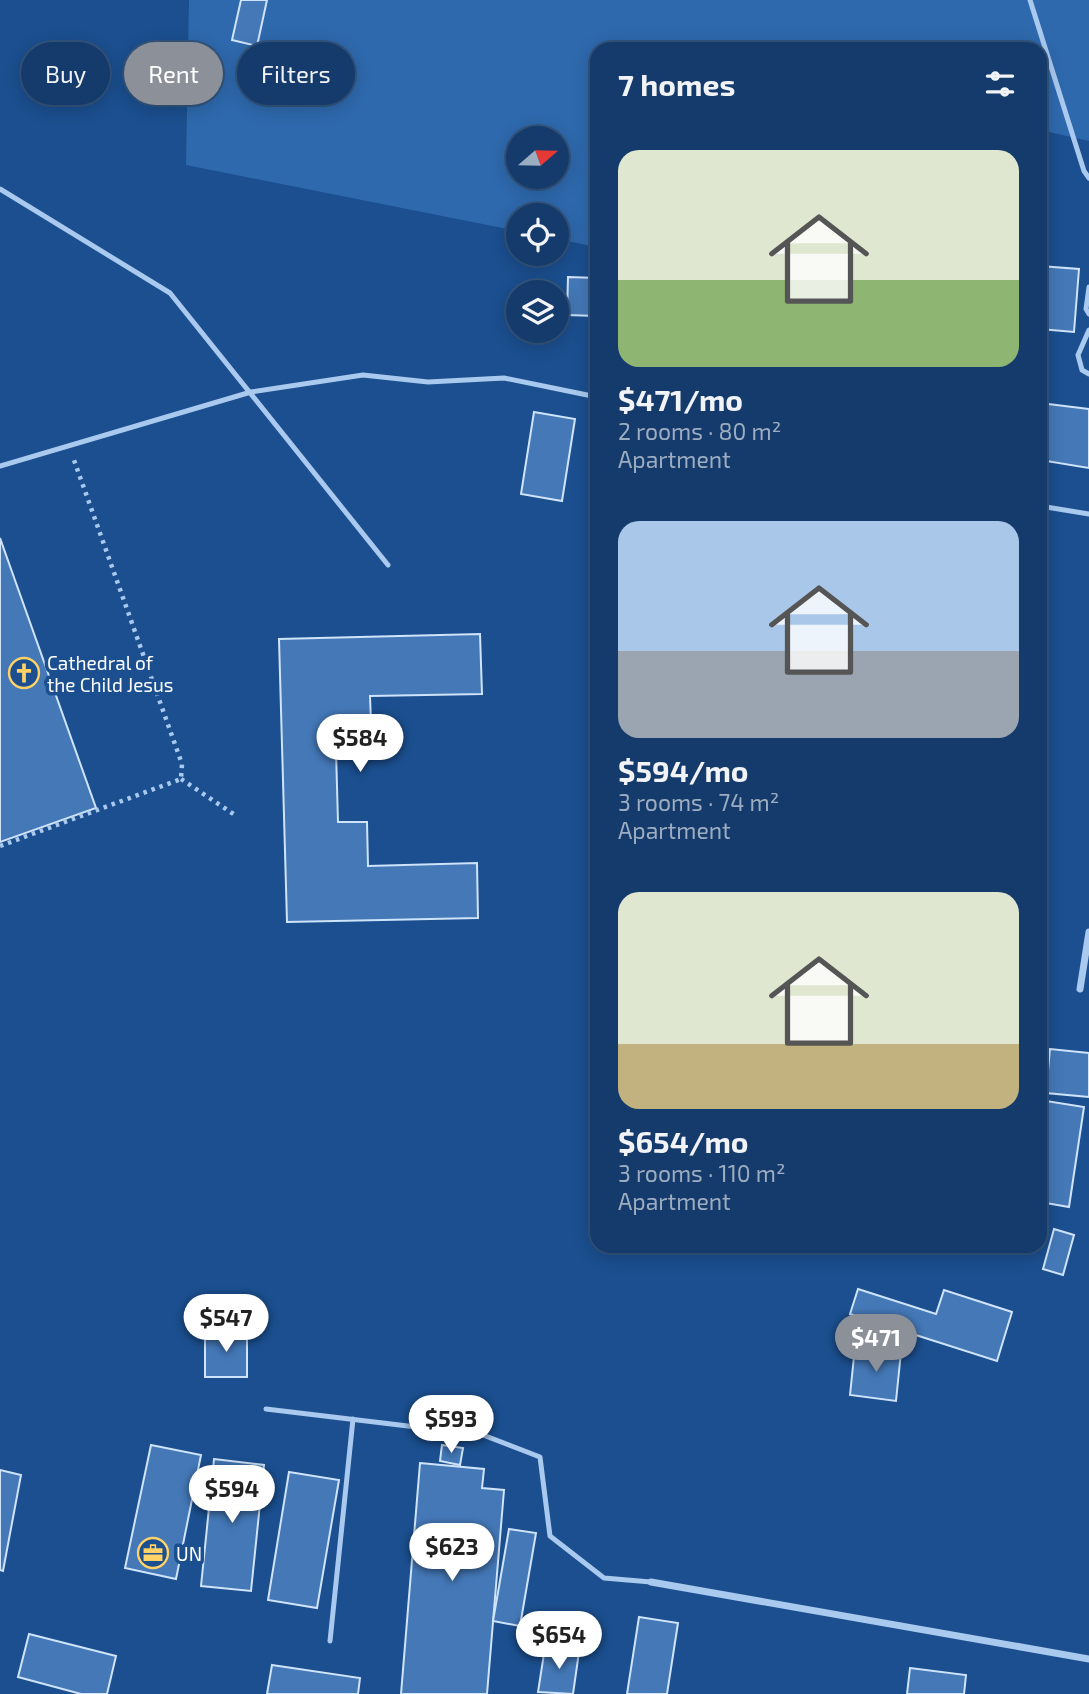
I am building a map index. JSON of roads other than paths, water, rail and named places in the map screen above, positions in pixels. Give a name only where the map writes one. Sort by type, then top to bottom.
[{"type":"street","points":[[1080,989],[1089,932]]},
{"type":"street","points":[[651,1582],[1089,1659]]},
{"type":"lane","points":[[1030,0],[1044,42]]},
{"type":"lane","points":[[1047,52],[1089,178]]},
{"type":"lane","points":[[0,188],[170,293],[388,565]]},
{"type":"lane","points":[[1089,287],[1086,309],[1089,314]]},
{"type":"lane","points":[[1089,330],[1078,355],[1082,370],[1089,374]]},
{"type":"lane","points":[[0,466],[251,393],[363,375],[428,382],[504,378],[590,396]]},
{"type":"lane","points":[[1047,507],[1089,514]]},
{"type":"lane","points":[[266,1409],[483,1435],[540,1457],[550,1536],[604,1578],[651,1582]]},
{"type":"lane","points":[[330,1641],[353,1419]]},
{"type":"place","name":"Cathedral of the Child Jesus","points":[[24,673]]},
{"type":"place","name":"UN","points":[[153,1553]]}]
